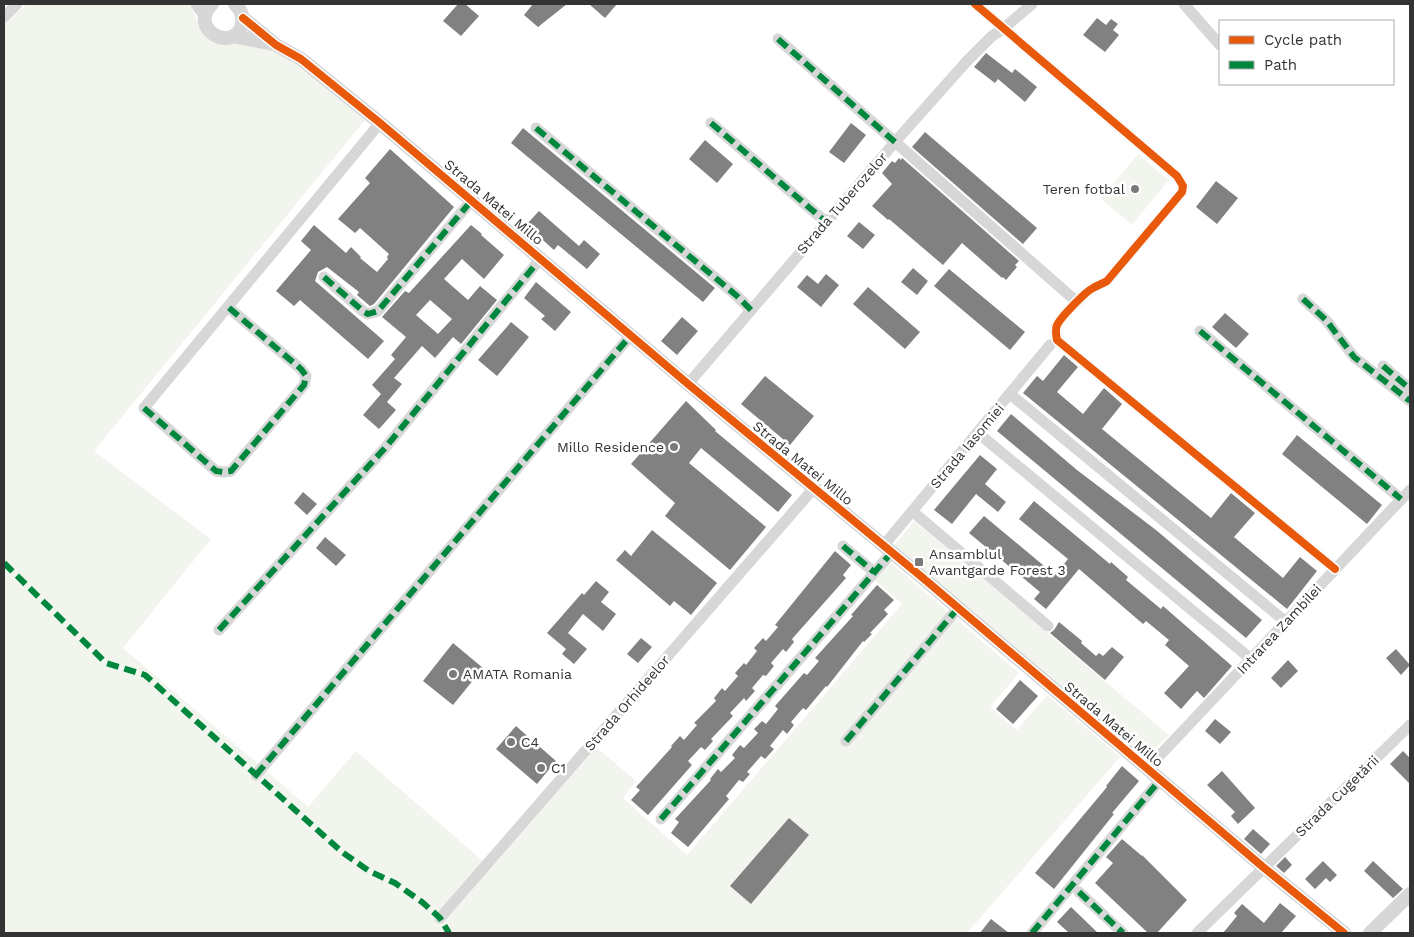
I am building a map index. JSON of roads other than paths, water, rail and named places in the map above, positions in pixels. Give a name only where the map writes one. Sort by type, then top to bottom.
[{"type":"street","points":[[4,17],[17,4]]},
{"type":"street","name":"Strada Matei Millo","points":[[196,4],[205,17],[206,27],[213,35],[223,38],[233,36],[276,44]]},
{"type":"street","points":[[205,17],[212,4]]},
{"type":"street","points":[[974,4],[1003,29]]},
{"type":"street","name":"Strada Tuberozelor","points":[[688,384],[894,142],[967,61],[992,36],[1032,4]]},
{"type":"street","points":[[1184,4],[1219,44]]},
{"type":"street","name":"Strada Matei Millo","points":[[233,36],[240,28],[240,8]]},
{"type":"street","name":"Strada Matei Millo","points":[[240,8],[276,44],[301,59],[380,123],[688,384],[888,549],[1263,867],[1344,933]]},
{"type":"street","name":"Strada Iasomiei","points":[[661,819],[874,572],[912,512],[1054,343],[1057,325],[1092,288],[1107,281],[1182,192],[1183,186],[1177,176],[1003,29]]},
{"type":"street","points":[[778,40],[1077,302]]},
{"type":"street","points":[[228,307],[301,369],[306,376],[304,384],[231,471],[223,472],[216,471],[144,408],[380,123]]},
{"type":"street","points":[[712,123],[826,222]]},
{"type":"street","points":[[536,128],[737,296],[751,310]]},
{"type":"street","points":[[324,277],[364,312],[368,314],[378,311],[472,200]]},
{"type":"street","points":[[219,630],[385,448],[540,258]]},
{"type":"street","points":[[1303,299],[1326,320],[1354,357],[1410,401]]},
{"type":"street","points":[[1200,331],[1401,499]]},
{"type":"street","points":[[256,775],[631,335]]},
{"type":"street","points":[[1054,343],[1336,569]]},
{"type":"street","points":[[1383,366],[1410,389]]},
{"type":"street","points":[[1010,394],[1286,622]]},
{"type":"street","points":[[978,433],[1251,658]]},
{"type":"street","name":"Strada Orhideelor","points":[[440,918],[814,488]]},
{"type":"street","name":"Intrarea Zambilei","points":[[1147,769],[1410,490]]},
{"type":"street","points":[[912,512],[1048,626]]},
{"type":"street","points":[[843,546],[874,572]]},
{"type":"street","points":[[846,741],[958,608]]},
{"type":"street","name":"Strada Cugetării","points":[[1263,867],[1410,725]]},
{"type":"street","points":[[1032,933],[1160,780]]},
{"type":"street","points":[[1197,933],[1263,867]]},
{"type":"street","points":[[1079,892],[1122,933]]},
{"type":"street","points":[[1370,933],[1410,894]]},
{"type":"place","name":"Teren fotbal","points":[[1135,189]]},
{"type":"place","name":"Millo Residence","points":[[674,447]]},
{"type":"place","name":"Ansamblul Avantgarde Forest 3","points":[[919,562]]},
{"type":"place","name":"AMATA Romania","points":[[453,674]]},
{"type":"place","name":"C4","points":[[511,742]]},
{"type":"place","name":"C1","points":[[541,768]]}]
